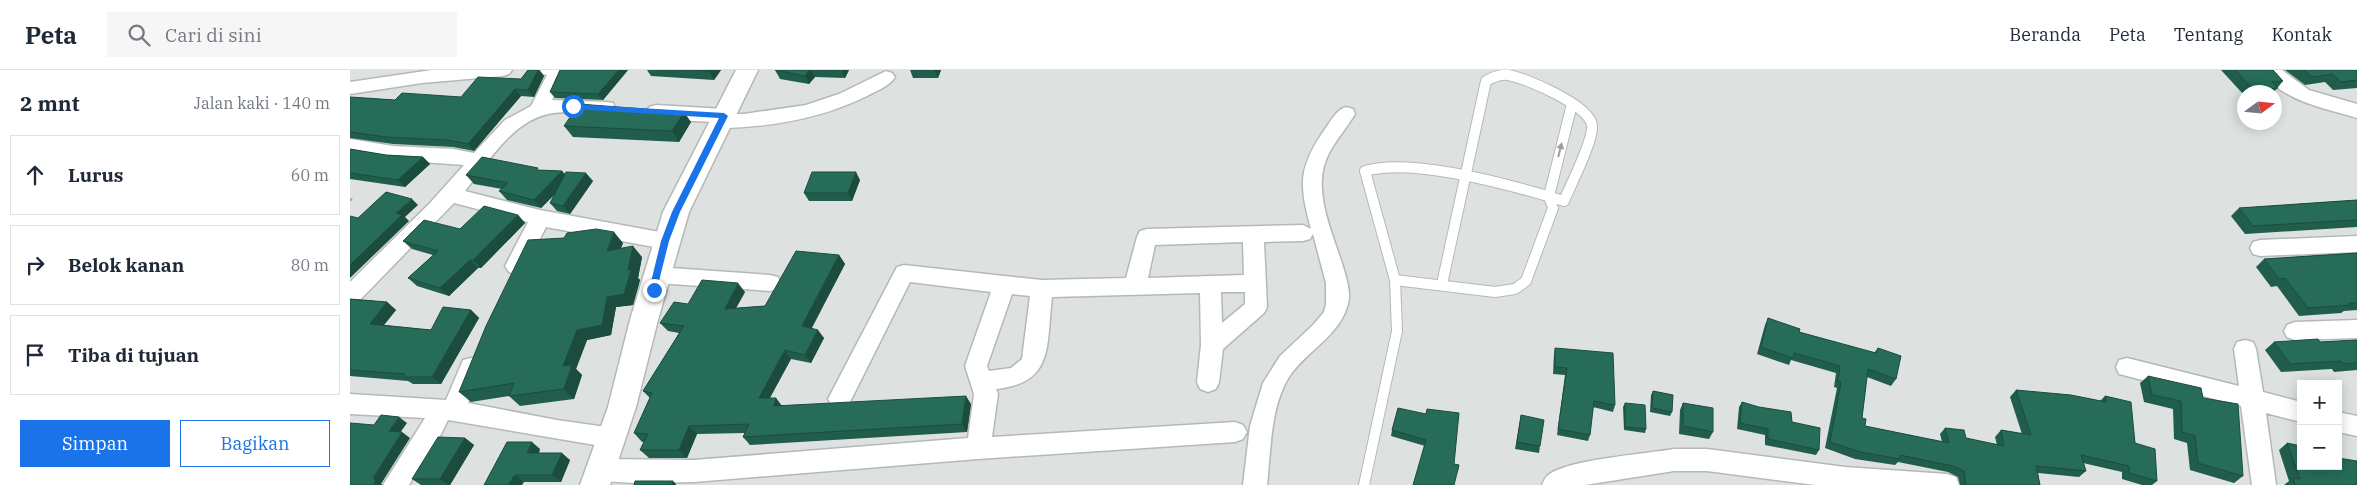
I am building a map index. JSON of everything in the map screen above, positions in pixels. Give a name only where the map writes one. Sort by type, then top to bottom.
[{"type":"street","points":[[350,88],[422,77],[503,70]]},
{"type":"street","points":[[538,110],[556,75],[556,72],[549,70]]},
{"type":"street","points":[[747,70],[676,212],[665,241],[613,438],[598,477],[634,472],[694,471],[978,448],[1235,432]]},
{"type":"street","points":[[2270,70],[2302,94],[2357,111]]},
{"type":"street","points":[[350,296],[450,195],[508,128],[526,115],[538,110],[561,106],[760,120],[802,114],[850,98],[886,77]]},
{"type":"street","points":[[1255,485],[1267,404],[1276,380],[1282,369],[1330,320],[1337,304],[1338,287],[1315,202],[1312,179],[1314,165],[1346,114]]},
{"type":"street","points":[[350,146],[393,153],[453,156],[479,161]]},
{"type":"street","points":[[450,195],[540,218],[665,241]]},
{"type":"street","points":[[509,282],[540,218]]},
{"type":"street","points":[[1135,286],[1147,237],[1304,233]]},
{"type":"street","points":[[1212,346],[1256,307],[1253,234]]},
{"type":"street","points":[[2260,248],[2357,244]]},
{"type":"street","points":[[840,399],[904,273],[1042,289],[1256,283]]},
{"type":"street","points":[[657,275],[770,283]]},
{"type":"street","points":[[1208,382],[1212,346],[1210,284]]},
{"type":"street","points":[[978,448],[986,394],[976,371],[976,363],[1004,285]]},
{"type":"street","points":[[981,381],[1018,376],[1030,366],[1034,359],[1042,289]]},
{"type":"street","points":[[2296,331],[2357,329]]},
{"type":"street","points":[[395,485],[432,429],[447,410],[479,347]]},
{"type":"street","points":[[2245,348],[2264,485]]},
{"type":"street","points":[[2127,367],[2297,411]]},
{"type":"street","points":[[351,405],[447,410],[613,438]]},
{"type":"street","points":[[2342,423],[2357,426]]},
{"type":"street","points":[[1554,485],[1561,480],[1575,476],[1674,460],[1707,460],[1845,478],[1947,485]]},
{"type":"lane","points":[[1395,280],[1442,284],[1495,292],[1516,289],[1526,281],[1553,208],[1564,201],[1592,128],[1590,119],[1572,104],[1547,89],[1508,75],[1491,77],[1486,81],[1442,284]]},
{"type":"lane","points":[[1553,208],[1549,196],[1572,104]]},
{"type":"lane","points":[[1364,485],[1397,331],[1395,280],[1365,170],[1370,167],[1388,165],[1464,177],[1564,201]]},
{"type":"building","points":[[528,70],[538,70],[528,90],[515,89],[468,144],[447,140],[386,137],[350,132],[350,97],[395,100],[402,93],[461,97],[478,77],[521,79]]},
{"type":"building","points":[[560,70],[619,70],[598,94],[550,92]]},
{"type":"building","points":[[775,70],[809,70],[805,76]]},
{"type":"building","points":[[2235,70],[2273,70],[2283,81],[2272,82],[2275,85],[2249,85]]},
{"type":"building","points":[[2303,70],[2357,70],[2357,80],[2341,82],[2333,74],[2313,77]]},
{"type":"building","points":[[579,104],[684,112],[672,131],[564,126]]},
{"type":"building","points":[[350,149],[386,155],[423,157],[398,180],[350,173]]},
{"type":"building","points":[[482,157],[538,168],[537,170],[562,171],[534,200],[499,191],[508,183],[466,175]]},
{"type":"building","points":[[566,172],[586,173],[563,206],[550,203]]},
{"type":"building","points":[[812,172],[856,172],[848,193],[804,193]]},
{"type":"building","points":[[386,192],[412,199],[396,213],[402,215],[350,265],[350,216],[358,218]]},
{"type":"building","points":[[2357,200],[2357,220],[2253,226],[2239,208]]},
{"type":"building","points":[[484,206],[518,215],[473,260],[470,260],[440,288],[408,278],[438,251],[403,241],[424,220],[460,229]]},
{"type":"building","points":[[596,229],[614,232],[607,251],[633,246],[628,270],[631,270],[624,294],[607,297],[602,325],[577,330],[563,366],[572,365],[564,389],[509,396],[514,383],[459,392],[486,326],[528,240],[564,238],[567,233]]},
{"type":"building","points":[[796,251],[839,255],[802,326],[818,330],[805,355],[785,350],[759,398],[776,398],[774,406],[966,396],[962,424],[743,437],[749,424],[689,426],[679,450],[640,450],[648,434],[634,433],[652,393],[643,391],[684,326],[660,323],[674,302],[688,304],[702,280],[738,283],[725,309],[765,306]]},
{"type":"building","points":[[2357,253],[2357,303],[2308,308],[2285,278],[2279,279],[2264,259]]},
{"type":"building","points":[[350,299],[387,302],[370,324],[431,330],[443,307],[471,310],[432,377],[404,377],[405,374],[350,370]]},
{"type":"building","points":[[1768,318],[1800,329],[1799,332],[1876,353],[1878,348],[1901,356],[1896,379],[1868,369],[1862,418],[1866,419],[1865,426],[1949,443],[1945,428],[1964,430],[1966,438],[2004,446],[2001,430],[2031,435],[2016,390],[2071,395],[2106,402],[2105,396],[2131,402],[2135,443],[2155,449],[2157,481],[2129,473],[2129,466],[2081,455],[2086,471],[2036,466],[2040,485],[1966,485],[1964,471],[1953,466],[1900,455],[1900,459],[1860,452],[1830,442],[1841,382],[1838,381],[1840,366],[1794,353],[1793,358],[1761,347]]},
{"type":"building","points":[[2318,339],[2320,342],[2357,340],[2357,363],[2344,364],[2341,361],[2290,364],[2274,342]]},
{"type":"building","points":[[1555,348],[1613,353],[1615,405],[1594,401],[1590,435],[1558,429],[1567,368],[1555,367]]},
{"type":"building","points":[[2148,376],[2201,388],[2203,398],[2238,404],[2243,476],[2198,463],[2195,436],[2182,432],[2181,401],[2152,395]]},
{"type":"building","points":[[1653,391],[1673,395],[1672,412],[1652,408]]},
{"type":"building","points":[[1742,402],[1791,412],[1792,422],[1820,428],[1819,450],[1768,439],[1768,429],[1740,423]]},
{"type":"building","points":[[1625,403],[1645,405],[1646,429],[1625,427]]},
{"type":"building","points":[[1683,403],[1713,408],[1713,432],[1683,426]]},
{"type":"building","points":[[1398,408],[1426,414],[1427,409],[1459,413],[1454,464],[1459,465],[1454,485],[1413,485],[1426,440],[1392,430]]},
{"type":"building","points":[[381,415],[399,417],[389,431],[402,432],[373,478],[376,481],[373,485],[350,485],[350,423],[374,425]]},
{"type":"building","points":[[1521,415],[1544,420],[1540,446],[1517,442]]},
{"type":"building","points":[[438,437],[465,438],[440,479],[412,479]]},
{"type":"building","points":[[507,442],[532,442],[527,453],[562,453],[552,475],[515,475],[508,485],[484,485]]},
{"type":"building","points":[[2287,443],[2297,445],[2297,470],[2342,470],[2342,459],[2357,461],[2357,485],[2295,485],[2293,478],[2300,479]]},
{"type":"building","points":[[635,481],[673,481],[671,485],[634,485]]},
{"type":"route","points":[[573,106],[724,116],[676,212],[665,241],[654,290]]}]
